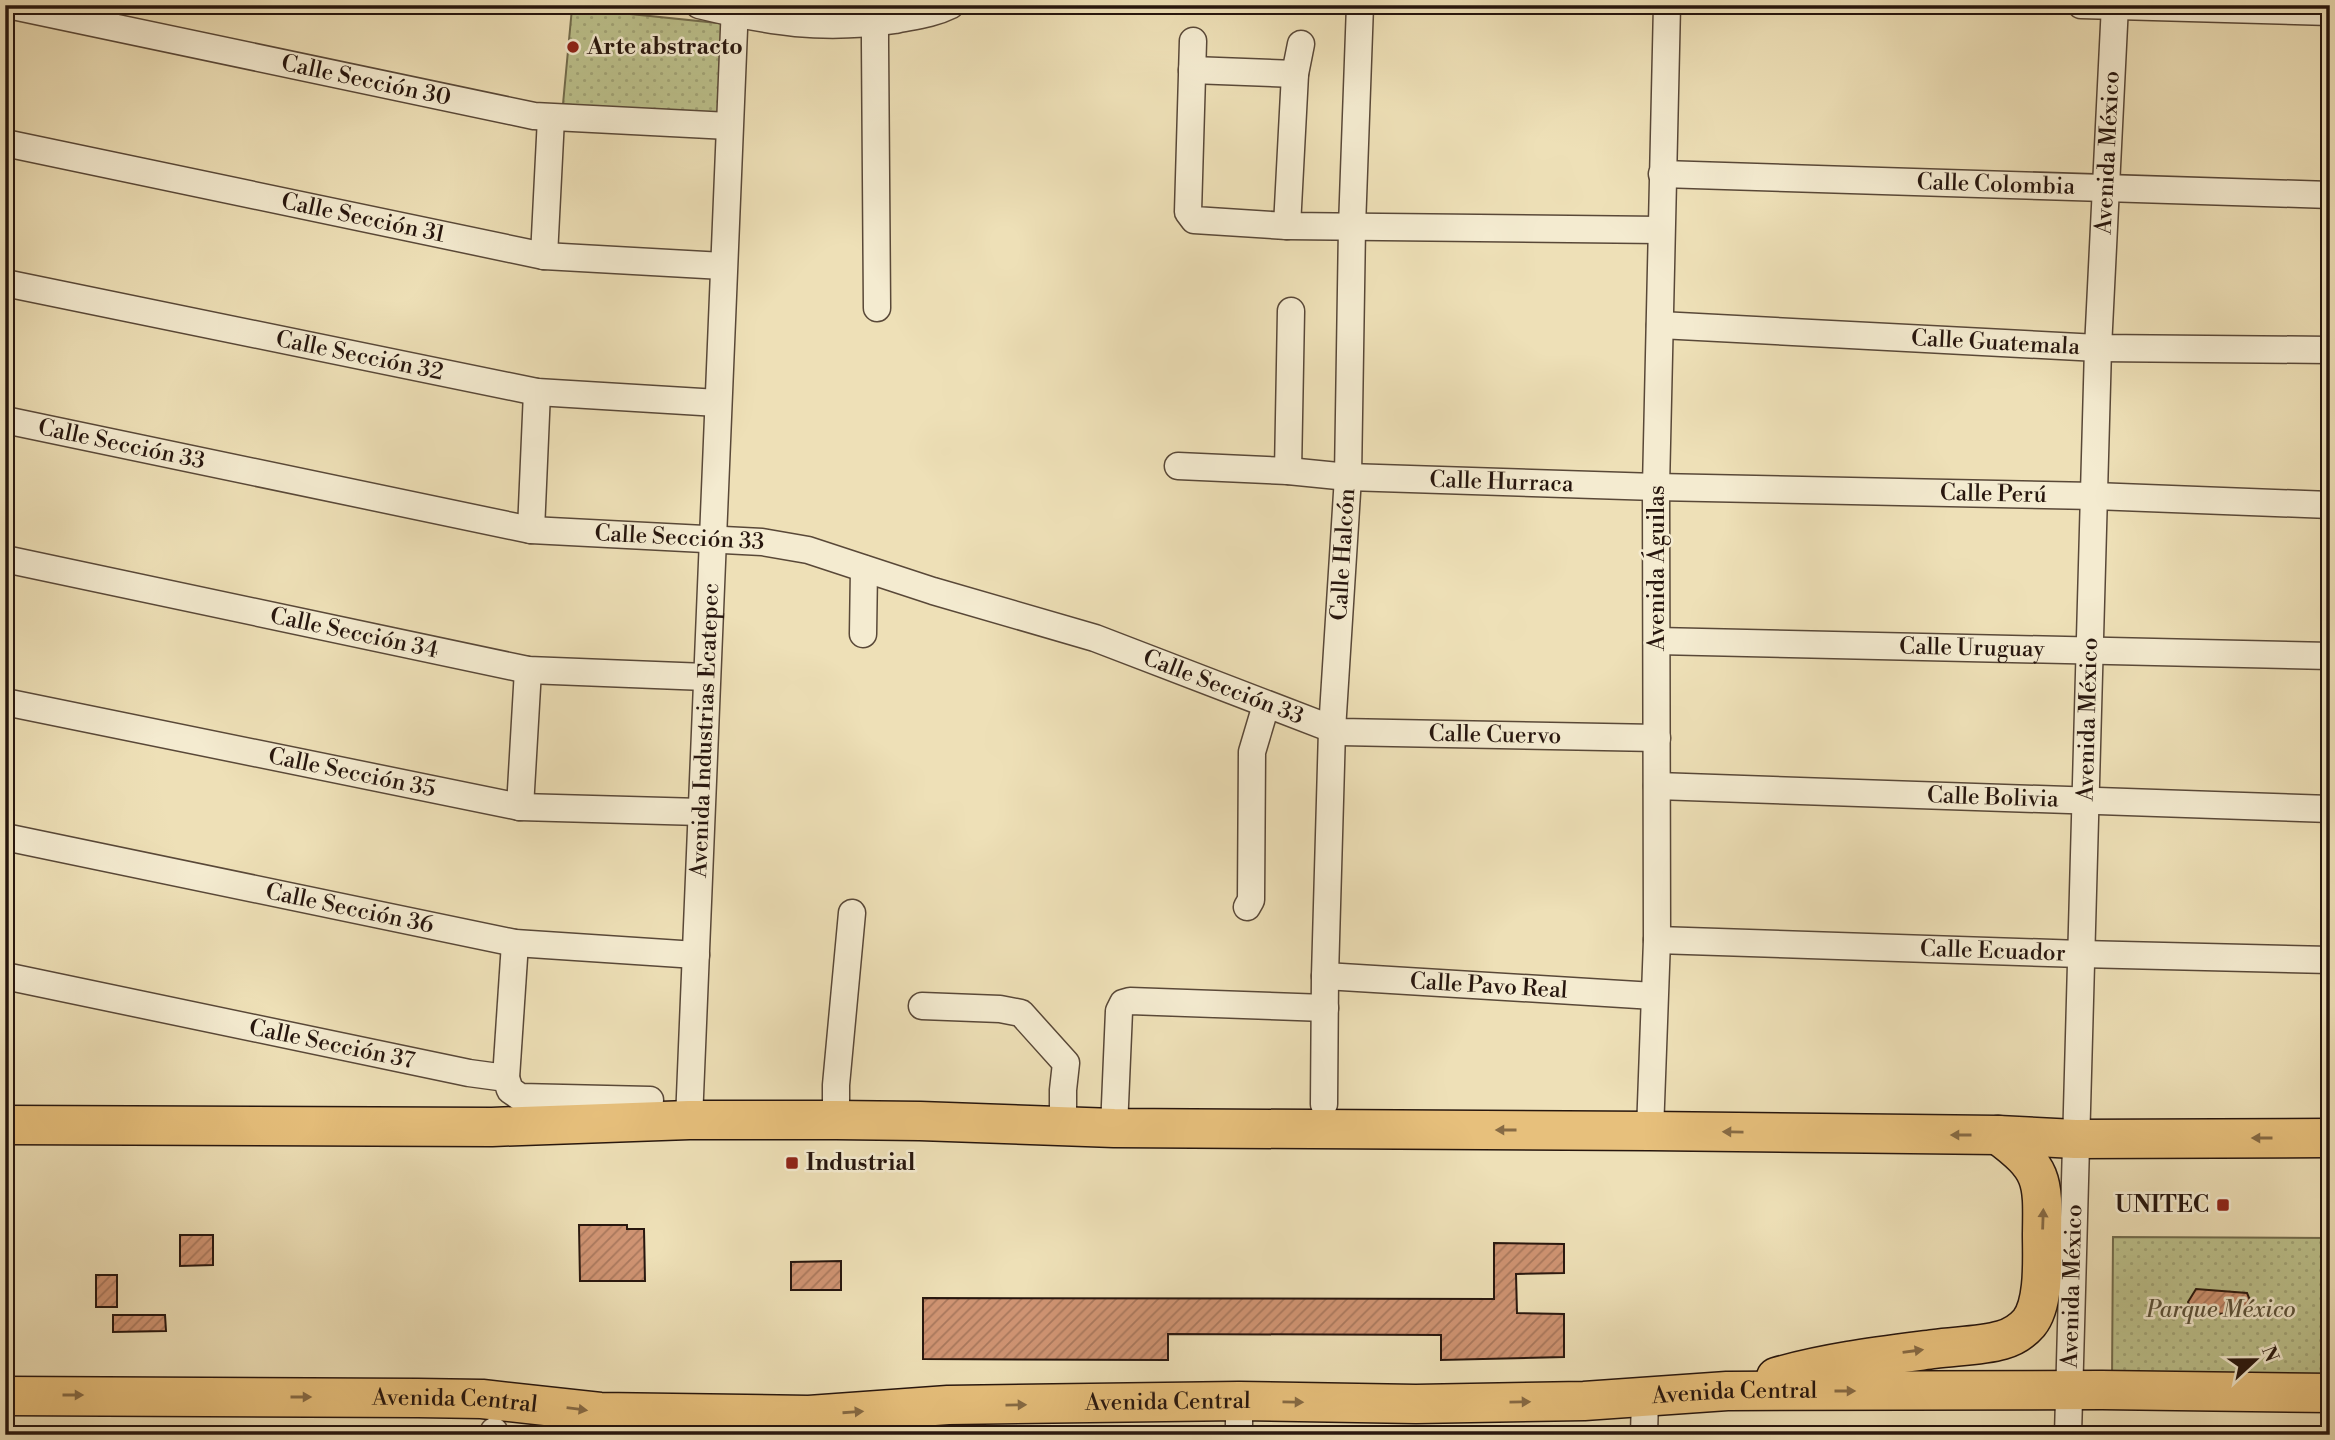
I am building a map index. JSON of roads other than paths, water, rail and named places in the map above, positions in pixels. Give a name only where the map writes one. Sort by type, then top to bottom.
[{"type":"highway","points":[[5,1125],[492,1127],[688,1121],[920,1121],[1114,1129],[1650,1131],[1998,1135],[2075,1139],[2330,1138]]},
{"type":"highway","points":[[1727,1391],[1845,1360],[1993,1342],[2018,1333],[2030,1321],[2036,1308],[2040,1283],[2043,1191],[2034,1166],[1998,1135]]},
{"type":"highway","name":"Avenida Central","points":[[5,1395],[482,1399],[600,1412],[675,1425],[809,1425],[948,1405],[1239,1418],[1416,1405],[1645,1398],[1727,1391],[2330,1393]]},
{"type":"street","name":"Calle Sección 30","points":[[8,5],[551,118],[729,126]]},
{"type":"street","points":[[699,5],[735,9],[810,25],[831,26],[877,14],[938,12],[951,5]]},
{"type":"street","name":"Calle Halcón","points":[[1324,1104],[1332,730],[1348,477],[1352,227],[1360,5]]},
{"type":"street","name":"Avenida Águilas","points":[[1650,1131],[1657,940],[1657,487],[1667,5]]},
{"type":"street","points":[[2081,5],[2330,12]]},
{"type":"street","name":"Avenida México","points":[[2068,1435],[2098,348],[2115,6]]},
{"type":"street","name":"Avenida Industrias Ecatepec","points":[[688,1121],[735,9]]},
{"type":"street","points":[[877,14],[877,307]]},
{"type":"street","points":[[1193,41],[1189,216],[1198,221],[1287,226],[1661,230]]},
{"type":"street","points":[[1287,226],[1295,74],[1301,44]]},
{"type":"street","points":[[1192,70],[1295,74]]},
{"type":"street","points":[[544,256],[551,118]]},
{"type":"street","name":"Calle Sección 31","points":[[5,143],[544,256],[723,266]]},
{"type":"street","name":"Calle Colombia","points":[[1662,174],[2330,195]]},
{"type":"street","name":"Calle Sección 32","points":[[5,283],[537,392],[718,403]]},
{"type":"street","points":[[1288,471],[1291,311]]},
{"type":"street","name":"Calle Guatemala","points":[[1660,325],[2098,348],[2330,350]]},
{"type":"street","points":[[531,530],[537,392]]},
{"type":"street","name":"Calle Sección 33","points":[[5,420],[531,530],[712,540],[790,546],[808,550],[1095,638],[1332,730]]},
{"type":"street","name":"Calle Hurraca","points":[[1178,466],[1288,471],[1348,477],[1657,487]]},
{"type":"street","name":"Calle Perú","points":[[1657,487],[2094,496],[2330,505]]},
{"type":"street","name":"Calle Sección 34","points":[[5,559],[528,670],[706,677]]},
{"type":"street","points":[[863,634],[864,569]]},
{"type":"street","name":"Calle Uruguay","points":[[1657,640],[2330,656]]},
{"type":"street","points":[[520,807],[528,670]]},
{"type":"street","name":"Calle Sección 35","points":[[5,702],[520,807],[701,812]]},
{"type":"street","points":[[1247,907],[1251,900],[1252,752],[1266,705]]},
{"type":"street","name":"Calle Cuervo","points":[[1332,730],[1361,733],[1657,738]]},
{"type":"street","name":"Calle Bolivia","points":[[1657,786],[2330,809]]},
{"type":"street","name":"Calle Sección 36","points":[[5,837],[515,943],[696,955]]},
{"type":"street","points":[[836,1121],[836,1085],[852,913]]},
{"type":"street","name":"Calle Ecuador","points":[[1657,940],[2330,960]]},
{"type":"street","points":[[515,943],[506,1078],[510,1090],[520,1097],[650,1100]]},
{"type":"street","name":"Calle Sección 37","points":[[5,976],[468,1073],[506,1078]]},
{"type":"street","name":"Calle Pavo Real","points":[[1325,976],[1654,996]]},
{"type":"street","points":[[1114,1129],[1119,1011],[1123,1003],[1130,1001],[1325,1008]]},
{"type":"street","points":[[922,1006],[1000,1009],[1021,1013],[1066,1063],[1063,1128]]},
{"type":"street","points":[[1644,1435],[1645,1398]]},
{"type":"place","name":"Arte abstracto","points":[[573,47]]},
{"type":"place","name":"Industrial","points":[[792,1163]]},
{"type":"place","name":"UNITEC","points":[[2223,1205]]},
{"type":"park label","name":"Parque México","points":[[2221,1310]]}]
